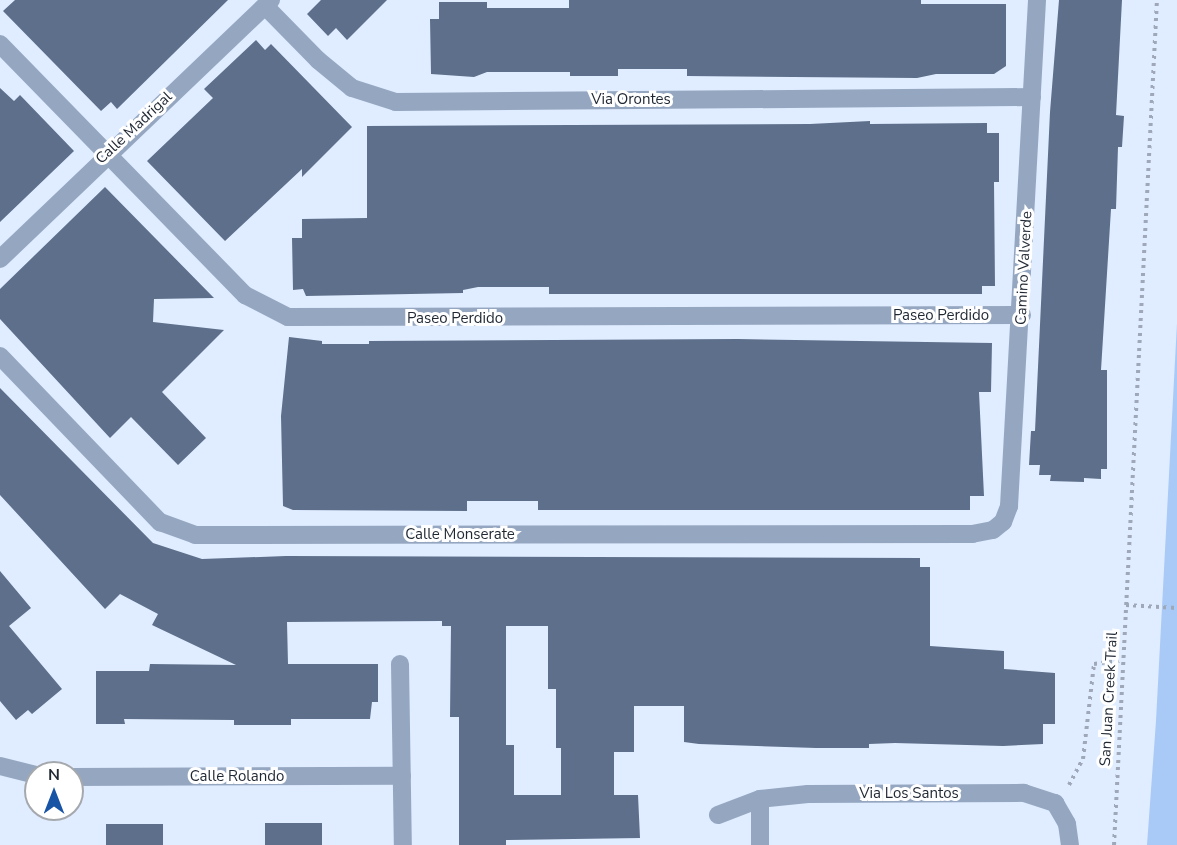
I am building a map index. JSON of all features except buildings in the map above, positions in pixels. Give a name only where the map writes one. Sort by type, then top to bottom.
[{"type":"street","name":"Camino Valverde","points":[[993,530],[1008,515],[1022,315],[1037,0]]},
{"type":"street","name":"Via Orontes","points":[[268,3],[318,60],[352,88],[396,102],[1032,97]]},
{"type":"street","name":"Calle Madrigal","points":[[0,259],[107,153],[268,3]]},
{"type":"street","name":"Paseo Perdido","points":[[0,44],[245,295],[288,317],[1022,315]]},
{"type":"street","name":"Calle Monserate","points":[[0,356],[160,522],[195,535],[972,534],[993,530]]},
{"type":"street","points":[[400,664],[403,845]]},
{"type":"street","points":[[0,766],[24,773]]},
{"type":"street","name":"Calle Rolando","points":[[84,777],[402,776]]},
{"type":"street","name":"Via Los Santos","points":[[718,815],[760,799],[808,794],[1024,793],[1055,804]]},
{"type":"street","points":[[760,799],[760,845]]},
{"type":"street","points":[[1055,804],[1067,824],[1070,845]]},
{"type":"path","name":"San Juan Creek Trail","points":[[1114,845],[1157,0]]},
{"type":"path","points":[[1126,605],[1177,608]]},
{"type":"path","points":[[1055,804],[1083,759],[1094,664],[1123,660]]},
{"type":"shaded area","points":[[1177,323],[1177,845],[1147,845],[1156,721]]}]
